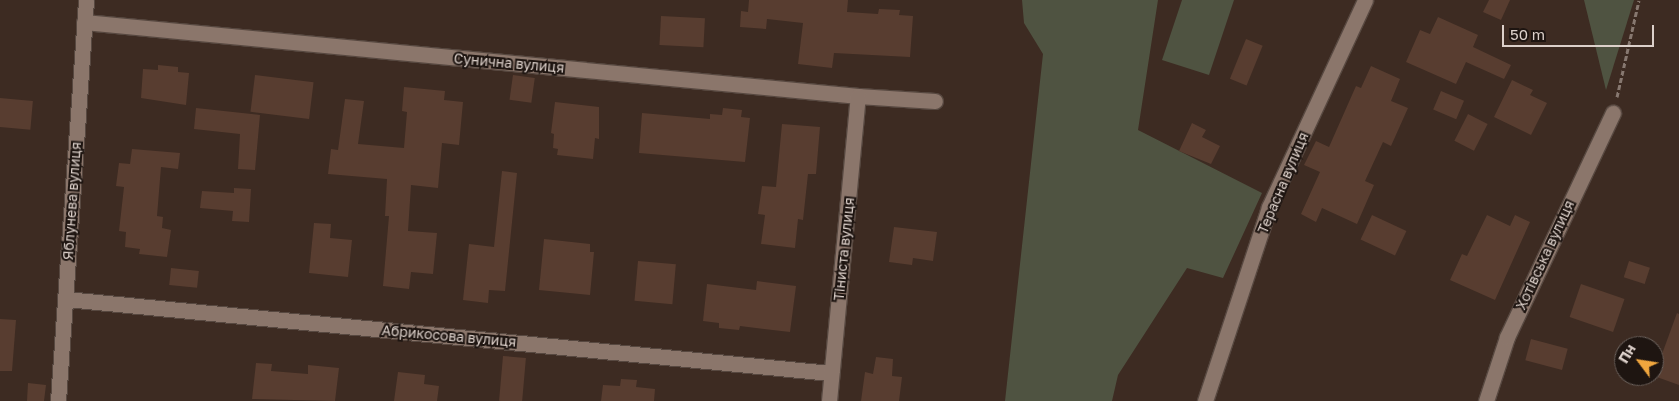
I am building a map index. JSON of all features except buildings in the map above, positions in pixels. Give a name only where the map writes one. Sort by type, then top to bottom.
[{"type":"street","name":"Яблунева вулиця","points":[[58,401],[86,0]]},
{"type":"street","name":"Терасна вулиця","points":[[1205,401],[1270,207],[1365,0]]},
{"type":"street","name":"Сунична вулиця","points":[[84,22],[858,96],[935,100]]},
{"type":"street","name":"Тіниста вулиця","points":[[830,401],[858,96]]},
{"type":"street","name":"Хотівська вулиця","points":[[1486,401],[1507,337],[1613,113]]},
{"type":"street","name":"Абрикосова вулиця","points":[[66,299],[832,373]]},
{"type":"path","points":[[1613,113],[1639,0]]},
{"type":"green space","points":[[1022,0],[1158,0],[1138,130],[1262,193],[1223,278],[1187,268],[1118,375],[1112,401],[1005,401],[1043,54],[1024,23]]},
{"type":"green space","points":[[1182,0],[1234,0],[1209,75],[1162,60]]},
{"type":"green space","points":[[1584,0],[1634,0],[1606,90]]}]
